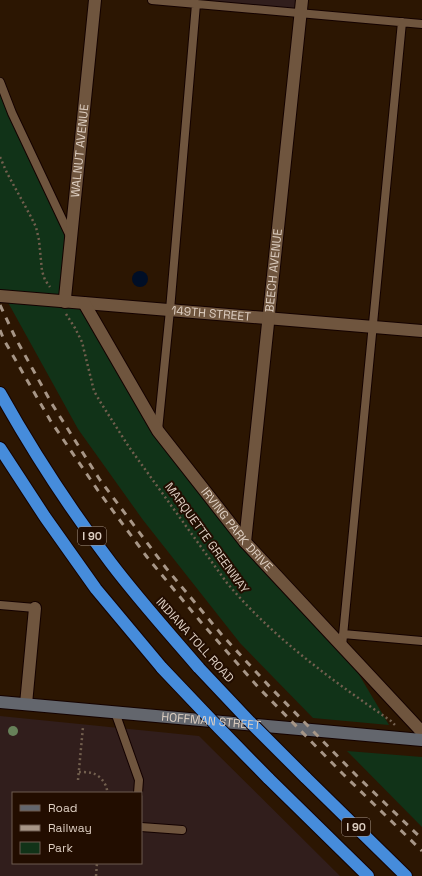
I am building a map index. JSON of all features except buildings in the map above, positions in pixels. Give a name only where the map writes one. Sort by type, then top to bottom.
[{"type":"highway","name":"INDIANA TOLL ROAD","points":[[0,393],[21,431],[63,496],[112,564],[153,615],[199,668],[250,722],[406,876]]},
{"type":"highway","name":"I 90","points":[[0,448],[45,517],[96,589],[162,668],[218,728],[368,876]]},
{"type":"street","name":"WALNUT AVENUE","points":[[65,302],[95,0]]},
{"type":"street","name":"BEECH AVENUE","points":[[244,542],[302,0]]},
{"type":"street","name":"149TH STREET","points":[[0,296],[422,331]]},
{"type":"street","name":"IRVING PARK DRIVE","points":[[84,303],[158,431],[244,542],[422,732]]},
{"type":"street","points":[[26,704],[36,608]]},
{"type":"street","name":"HOFFMAN STREET","points":[[0,702],[422,740]]},
{"type":"lane","points":[[152,0],[422,24]]},
{"type":"lane","points":[[158,431],[170,310],[196,4]]},
{"type":"lane","points":[[342,646],[402,22]]},
{"type":"lane","points":[[0,82],[12,113],[71,239]]},
{"type":"lane","points":[[0,605],[36,608]]},
{"type":"lane","points":[[343,634],[422,641]]},
{"type":"lane","points":[[115,712],[139,780],[138,792]]},
{"type":"lane","points":[[142,827],[182,830]]},
{"type":"path","points":[[0,157],[36,227],[39,240],[42,271],[45,280],[52,290]]},
{"type":"path","name":"MARQUETTE GREENWAY","points":[[69,319],[82,342],[94,391],[101,403],[129,447],[227,583],[241,600],[269,627],[305,658],[391,721]]},
{"type":"path","points":[[78,780],[82,727]]},
{"type":"path","points":[[79,772],[94,773],[102,779],[108,789],[107,792]]},
{"type":"path","points":[[96,876],[97,864]]},
{"type":"shaded area","points":[[167,0],[299,0],[298,11]]},
{"type":"shaded area","points":[[0,716],[199,736],[340,876],[0,876]]},
{"type":"green space","points":[[0,82],[71,239],[65,298],[0,291]]},
{"type":"green space","points":[[5,297],[84,303],[158,431],[342,646],[389,725],[313,718],[240,643],[143,520],[78,429]]},
{"type":"green space","points":[[347,751],[422,757],[422,827]]},
{"type":"water","points":[[140,271],[147,276],[148,279],[143,286],[140,287],[133,282],[132,279],[137,272]]},
{"type":"railway","points":[[0,305],[16,339],[52,404],[100,480],[166,568],[222,635],[270,687],[357,776],[422,839]]},
{"type":"railway","points":[[0,330],[4,340],[50,420],[99,492],[147,557],[200,621],[258,687],[343,774],[422,851]]}]
